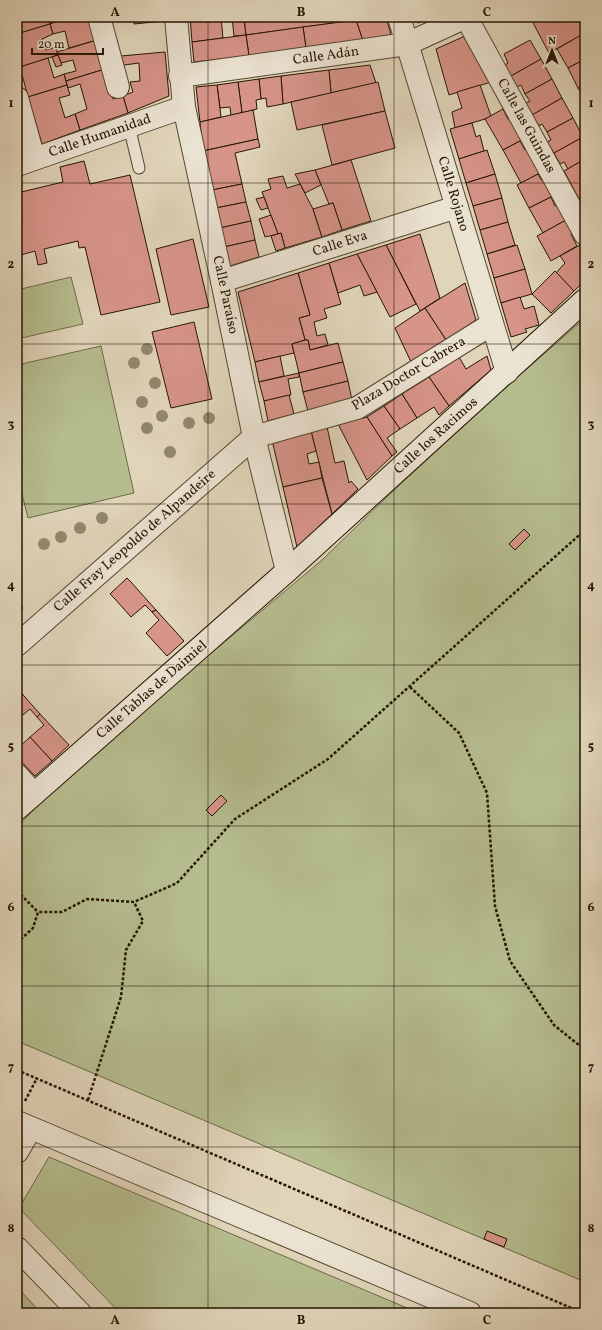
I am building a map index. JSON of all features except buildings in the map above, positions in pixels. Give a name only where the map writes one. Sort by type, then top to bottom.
[{"type":"street","points":[[99,17],[118,87]]},
{"type":"street","name":"Calle Paraíso","points":[[176,17],[180,76],[184,107],[254,437],[287,571]]},
{"type":"street","name":"Calle Rojano","points":[[399,17],[507,372]]},
{"type":"street","name":"Calle Adán","points":[[180,76],[407,44],[466,17]]},
{"type":"street","name":"Calle las Guindas","points":[[466,17],[585,234]]},
{"type":"street","points":[[17,98],[26,162]]},
{"type":"street","name":"Calle Humanidad","points":[[26,162],[184,107]]},
{"type":"street","name":"Calle Eva","points":[[222,281],[457,206]]},
{"type":"street","name":"Calle los Racimos","points":[[287,571],[585,300]]},
{"type":"street","name":"Plaza Doctor Cabrera","points":[[254,437],[357,408],[492,324]]},
{"type":"street","name":"Calle Fray Leopoldo de Alpandeire","points":[[17,645],[254,437]]},
{"type":"street","name":"Calle Tablas de Daimiel","points":[[17,809],[287,571]]},
{"type":"street","points":[[17,775],[34,794]]},
{"type":"street","points":[[17,1152],[24,1118],[470,1313]]},
{"type":"street","points":[[17,1248],[80,1313]]},
{"type":"lane","points":[[129,126],[139,168]]},
{"type":"path","points":[[17,891],[38,912],[62,912],[87,899],[134,902],[177,884],[235,820],[328,759],[585,530]]},
{"type":"path","points":[[410,687],[458,733],[487,793],[495,906],[510,960],[554,1025],[585,1050]]},
{"type":"path","points":[[88,1100],[121,997],[126,950],[143,921],[134,902]]},
{"type":"path","points":[[17,943],[33,928],[38,912]]},
{"type":"path","points":[[17,1070],[584,1313]]},
{"type":"path","points":[[24,1118],[37,1078]]},
{"type":"green space","points":[[71,277],[83,324],[17,339],[17,290]]},
{"type":"green space","points":[[585,318],[585,1282],[17,1041],[17,827],[43,800],[184,676],[322,560],[393,491],[495,397]]},
{"type":"green space","points":[[101,346],[134,493],[28,518],[17,474],[17,365]]},
{"type":"green space","points":[[49,1157],[419,1313],[120,1313],[19,1208]]},
{"type":"green space","points":[[17,1287],[41,1313],[17,1313]]}]
